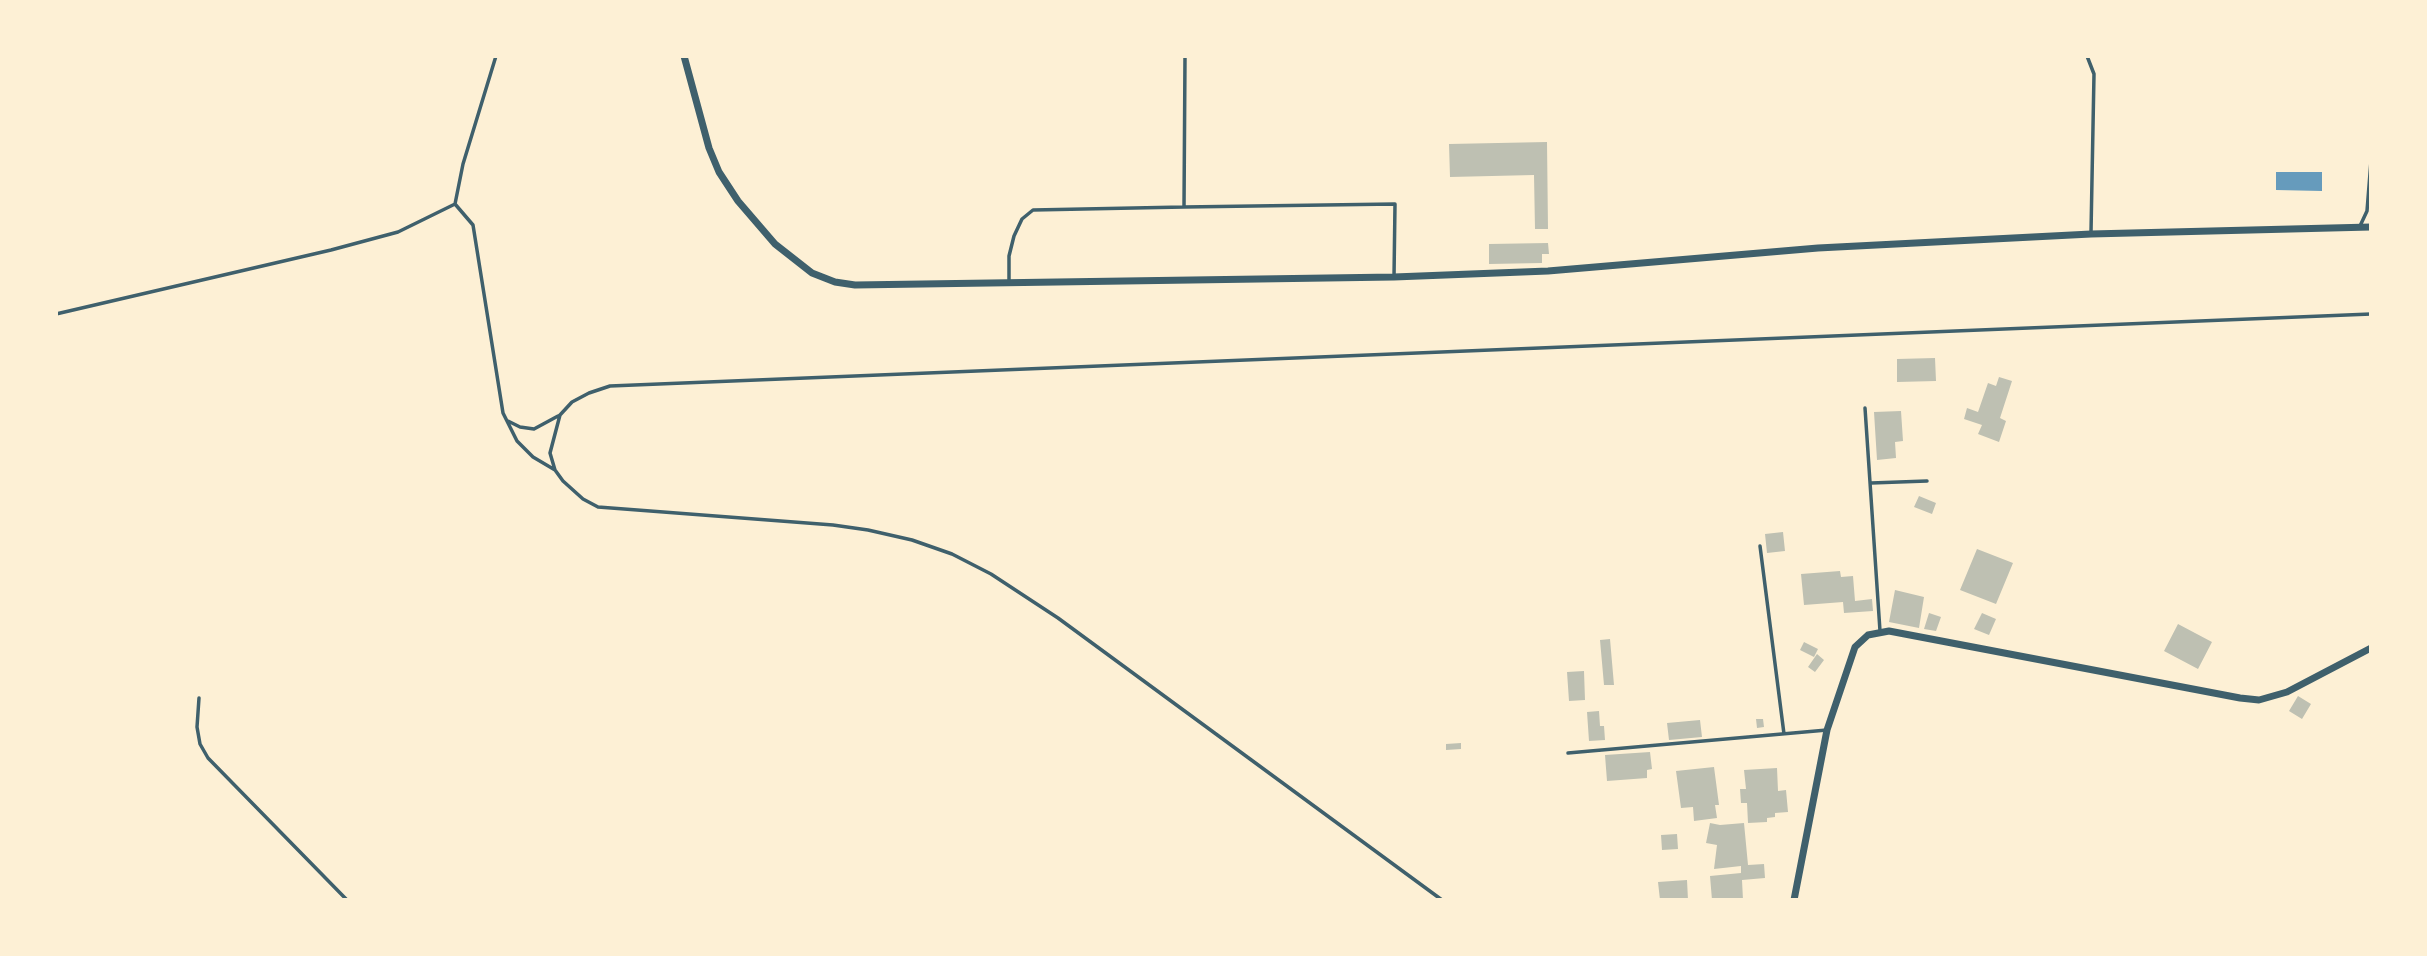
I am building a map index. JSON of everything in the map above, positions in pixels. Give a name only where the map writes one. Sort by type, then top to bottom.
[{"type":"street","points":[[684,56],[709,148],[719,172],[737,201],[775,244],[811,274],[855,285],[1394,277],[1548,271],[1818,248],[2091,234],[2371,228]]},
{"type":"street","points":[[1794,900],[1827,730],[1856,647],[1861,640],[1880,631],[2259,700],[2287,692],[2371,648]]},
{"type":"lane","points":[[455,205],[463,164],[496,56]]},
{"type":"lane","points":[[1184,207],[1185,56]]},
{"type":"lane","points":[[2088,56],[2094,74],[2091,234]]},
{"type":"lane","points":[[2359,228],[2367,211],[2371,161]]},
{"type":"lane","points":[[1009,283],[1009,256],[1014,236],[1022,219],[1032,210],[1184,207],[1395,204],[1394,277]]},
{"type":"lane","points":[[56,314],[398,232],[455,205]]},
{"type":"lane","points":[[455,205],[473,225],[506,421],[517,440],[533,457],[555,470]]},
{"type":"lane","points":[[506,421],[534,429],[560,415],[572,402],[610,386],[2371,314]]},
{"type":"lane","points":[[1866,408],[1880,631]]},
{"type":"lane","points":[[560,415],[550,453],[555,470],[562,481],[583,499],[598,507],[833,525],[912,540],[951,554],[991,574],[1037,604],[1442,900]]},
{"type":"lane","points":[[1871,482],[1927,481]]},
{"type":"lane","points":[[1760,546],[1784,734]]},
{"type":"lane","points":[[199,698],[197,727],[200,744],[208,758],[347,900]]},
{"type":"lane","points":[[1568,753],[1827,730]]},
{"type":"water","points":[[2276,172],[2322,172],[2322,191],[2276,190]]},
{"type":"building","points":[[1547,142],[1548,229],[1535,229],[1534,175],[1450,177],[1449,144]]},
{"type":"building","points":[[1548,243],[1549,254],[1542,254],[1542,263],[1489,264],[1489,244]]},
{"type":"building","points":[[1935,358],[1936,381],[1897,382],[1897,359]]},
{"type":"building","points":[[1999,377],[2012,381],[2000,418],[2006,421],[1999,442],[1978,434],[1982,425],[1964,419],[1967,408],[1978,412],[1988,383],[1996,386]]},
{"type":"building","points":[[1901,411],[1903,441],[1895,442],[1896,458],[1877,460],[1874,412]]},
{"type":"building","points":[[1919,496],[1936,503],[1932,514],[1914,507]]},
{"type":"building","points":[[1783,532],[1785,551],[1767,553],[1765,534]]},
{"type":"building","points":[[1977,549],[2013,563],[1996,604],[1960,590]]},
{"type":"building","points":[[1840,571],[1841,577],[1853,576],[1855,601],[1872,599],[1873,611],[1844,613],[1843,602],[1804,605],[1801,574]]},
{"type":"building","points":[[1895,590],[1924,597],[1919,628],[1889,622]]},
{"type":"building","points":[[1929,613],[1941,617],[1936,631],[1924,629]]},
{"type":"building","points":[[1982,613],[1996,619],[1989,635],[1974,629]]},
{"type":"building","points":[[2178,624],[2212,642],[2198,669],[2164,651]]},
{"type":"building","points":[[1610,639],[1614,685],[1604,685],[1600,640]]},
{"type":"building","points":[[1804,642],[1818,649],[1814,657],[1800,650]]},
{"type":"building","points":[[1817,654],[1824,660],[1815,672],[1808,667]]},
{"type":"building","points":[[1584,671],[1585,700],[1569,701],[1567,672]]},
{"type":"building","points":[[2298,696],[2311,704],[2302,719],[2289,711]]},
{"type":"building","points":[[1599,711],[1605,740],[1589,741],[1587,712]]},
{"type":"building","points":[[1756,719],[1763,719],[1764,727],[1757,728]]},
{"type":"building","points":[[1700,720],[1702,737],[1669,740],[1667,723]]},
{"type":"building","points":[[1461,743],[1461,749],[1446,750],[1446,744]]},
{"type":"building","points":[[1650,752],[1652,769],[1647,770],[1647,778],[1607,781],[1605,755]]},
{"type":"building","points":[[1714,767],[1719,805],[1715,805],[1717,818],[1694,821],[1693,807],[1681,808],[1676,771]]},
{"type":"building","points":[[1777,768],[1778,791],[1786,790],[1788,812],[1775,813],[1775,817],[1767,818],[1767,822],[1748,823],[1747,803],[1741,803],[1740,789],[1746,789],[1744,770]]},
{"type":"building","points":[[1710,823],[1744,823],[1748,865],[1764,864],[1765,878],[1742,880],[1743,900],[1712,900],[1710,876],[1741,873],[1741,866],[1714,869],[1717,845],[1706,843]]},
{"type":"building","points":[[1677,834],[1678,849],[1662,850],[1661,835]]},
{"type":"building","points":[[1687,880],[1688,900],[1660,900],[1658,882]]}]
